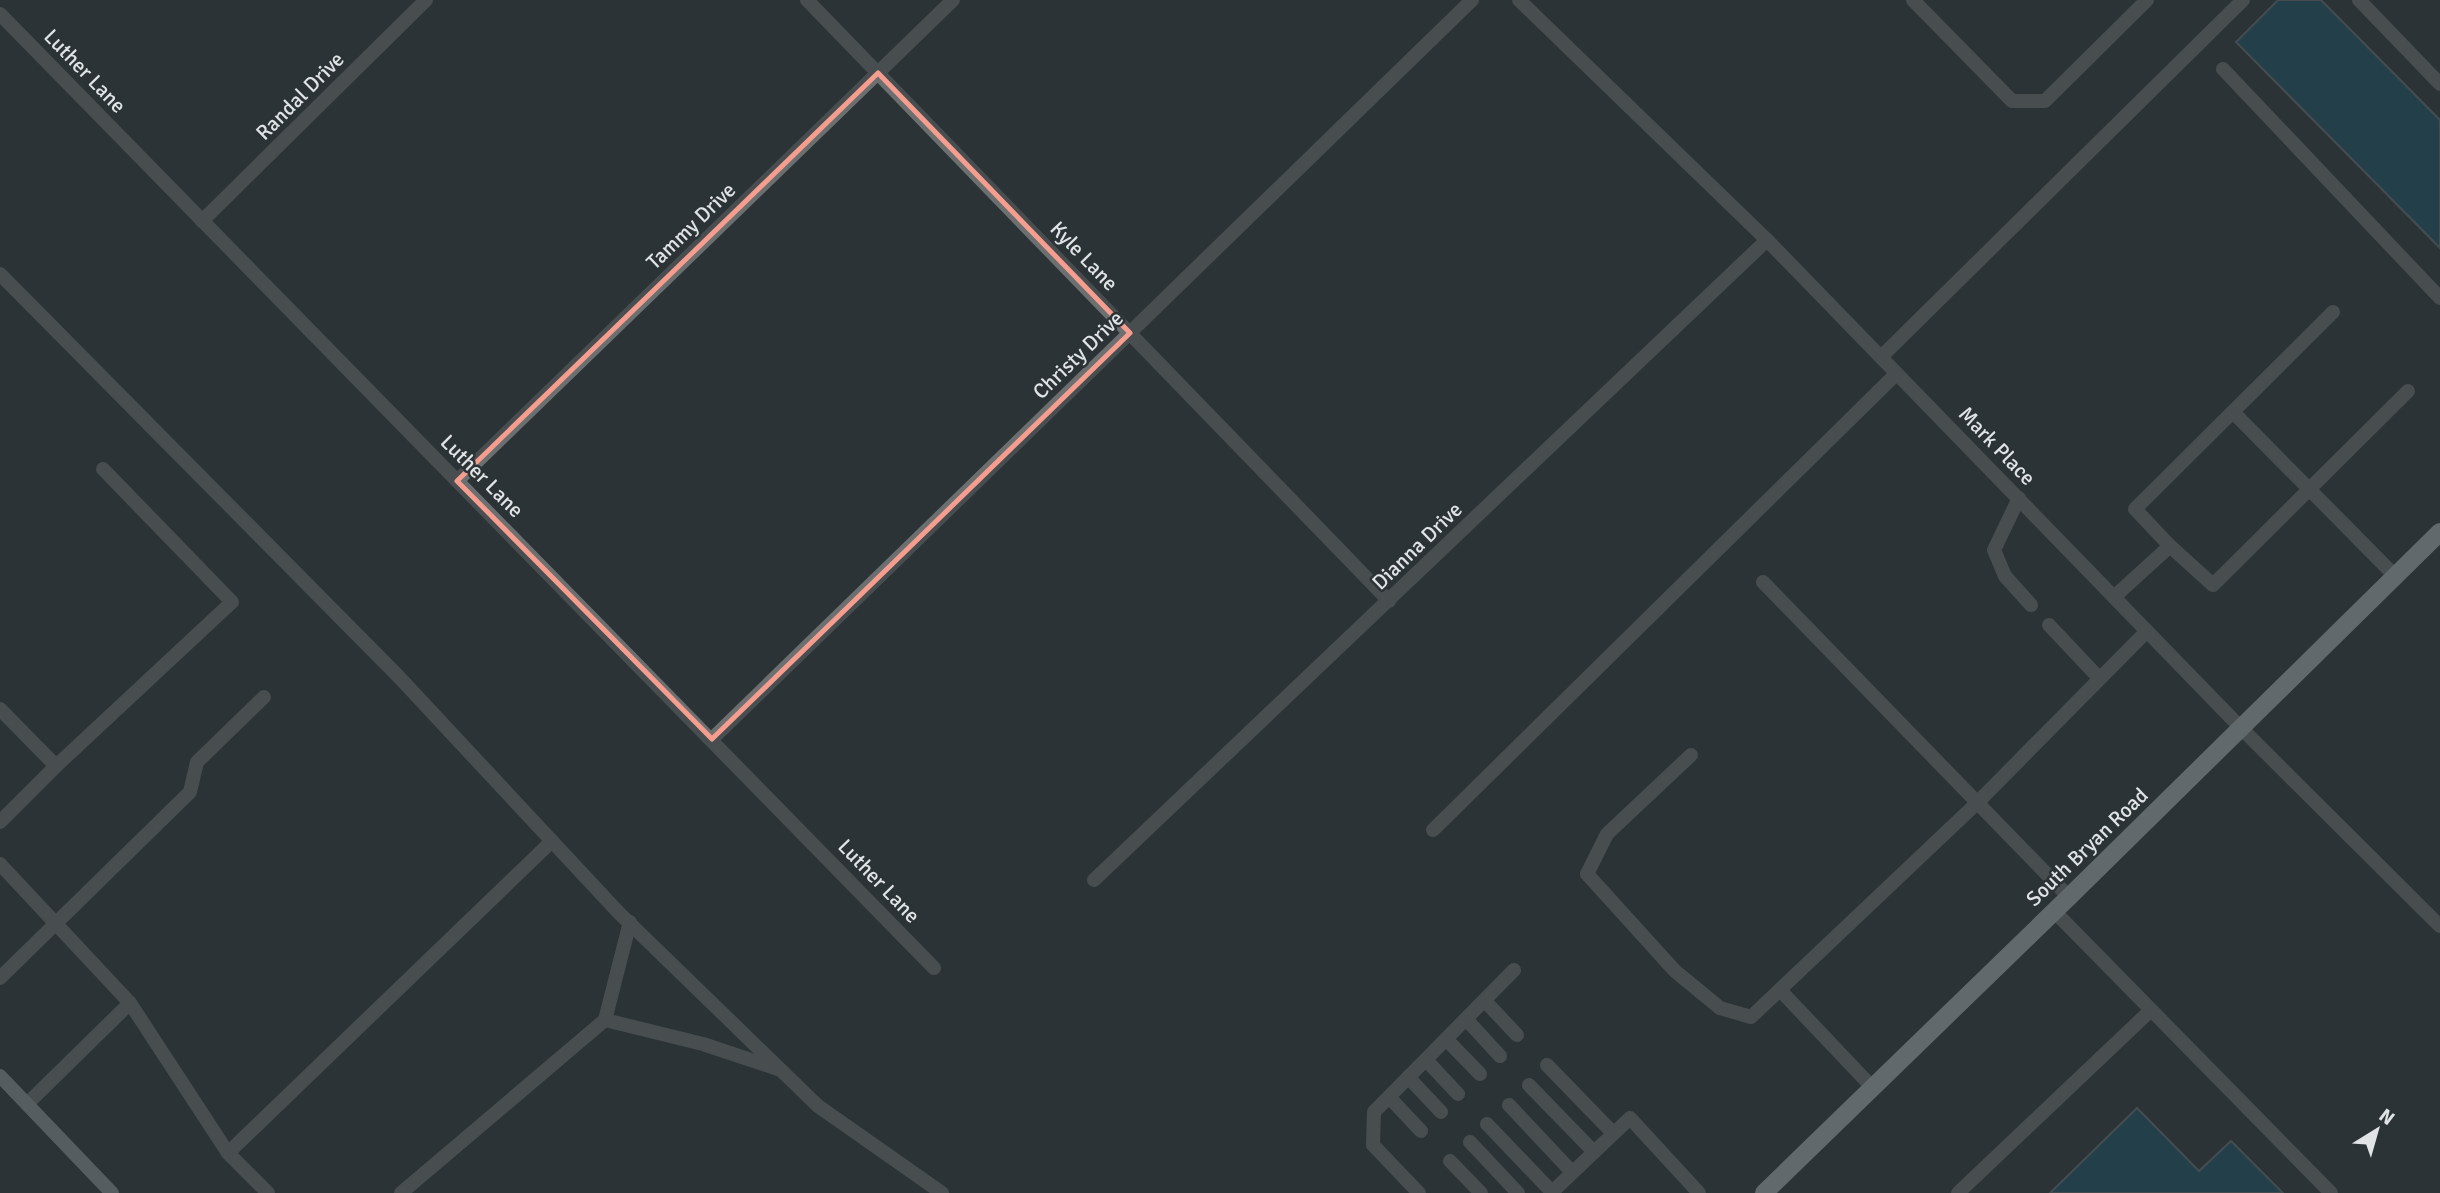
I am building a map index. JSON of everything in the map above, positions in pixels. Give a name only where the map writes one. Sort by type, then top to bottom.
[{"type":"main road","name":"South Bryan Road","points":[[1764,1193],[2440,532]]},
{"type":"main road","points":[[0,1076],[112,1193]]},
{"type":"street","name":"Randal Drive","points":[[202,221],[426,0]]},
{"type":"street","name":"Kyle Lane","points":[[807,0],[1390,601]]},
{"type":"street","name":"Tammy Drive","points":[[457,481],[953,0]]},
{"type":"street","name":"Christy Drive","points":[[712,739],[1472,0]]},
{"type":"street","name":"Mark Place","points":[[1519,0],[1767,240],[2241,728],[2440,926]]},
{"type":"street","points":[[1913,0],[2012,101],[2045,101],[2147,0]]},
{"type":"street","points":[[1881,357],[2243,0]]},
{"type":"street","points":[[2359,0],[2440,84]]},
{"type":"street","name":"Luther Lane","points":[[0,14],[934,968]]},
{"type":"street","points":[[2222,69],[2440,298]]},
{"type":"street","name":"Dianna Drive","points":[[1094,880],[1767,240]]},
{"type":"street","points":[[0,274],[399,677],[629,922],[818,1106],[942,1193]]},
{"type":"street","points":[[2333,312],[2135,509],[2213,585],[2408,391]]},
{"type":"street","points":[[1433,830],[1896,373]]},
{"type":"street","points":[[2233,412],[2395,576]]},
{"type":"street","points":[[0,822],[55,766],[232,601],[103,469]]},
{"type":"street","points":[[2018,498],[1994,550],[2005,576],[2031,605]]},
{"type":"street","points":[[2114,597],[2170,545]]},
{"type":"street","points":[[1763,582],[2069,897]]},
{"type":"street","points":[[2049,625],[2099,678]]},
{"type":"street","points":[[1691,755],[1607,834],[1587,874],[1675,971],[1720,1008],[1751,1017],[1977,803],[2147,631]]},
{"type":"street","points":[[0,978],[190,792],[197,762],[264,698]]},
{"type":"street","points":[[0,709],[55,766]]},
{"type":"street","points":[[228,1153],[552,841]]},
{"type":"street","points":[[0,864],[130,1003],[228,1153],[268,1193]]},
{"type":"street","points":[[2054,911],[2331,1193]]},
{"type":"street","points":[[401,1193],[605,1020],[629,922]]},
{"type":"street","points":[[1419,1193],[1373,1145],[1374,1112],[1514,970]]},
{"type":"street","points":[[1780,990],[1872,1087]]},
{"type":"street","points":[[1485,1001],[1517,1035]]},
{"type":"street","points":[[27,1104],[130,1003]]},
{"type":"street","points":[[1958,1193],[2151,1010]]},
{"type":"street","points":[[1466,1019],[1500,1056]]},
{"type":"street","points":[[605,1020],[703,1044],[782,1070]]},
{"type":"street","points":[[1446,1040],[1480,1074]]},
{"type":"street","points":[[1426,1060],[1458,1094]]},
{"type":"street","points":[[1547,1065],[1613,1133]]},
{"type":"street","points":[[1408,1077],[1441,1112]]},
{"type":"street","points":[[1529,1085],[1594,1152]]},
{"type":"street","points":[[1389,1097],[1421,1131]]},
{"type":"street","points":[[1508,1105],[1572,1172]]},
{"type":"street","points":[[1488,1125],[1551,1193],[1630,1118],[1699,1193]]},
{"type":"street","points":[[1470,1142],[1518,1193]]},
{"type":"street","points":[[1450,1161],[1481,1193]]},
{"type":"highlighted area","points":[[878,73],[1130,333],[712,739],[457,481]]},
{"type":"building","points":[[2278,0],[2321,0],[2440,120],[2440,248],[2236,42]]},
{"type":"building","points":[[2137,1108],[2199,1171],[2231,1141],[2283,1193],[2050,1193]]}]
